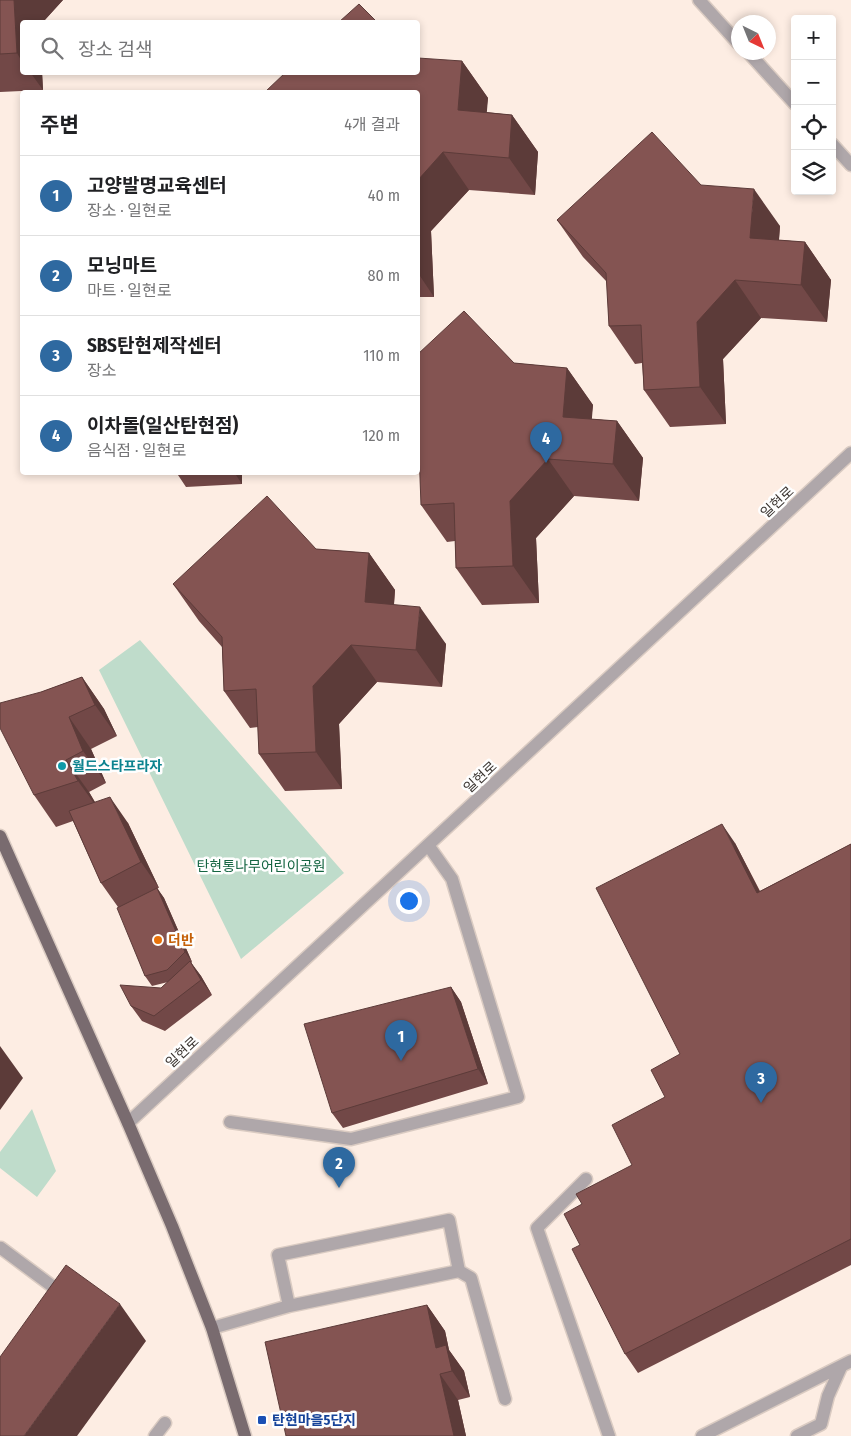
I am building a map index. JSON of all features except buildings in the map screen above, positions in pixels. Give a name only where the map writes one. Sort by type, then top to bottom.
[{"type":"main road","points":[[0,836],[172,1226],[212,1328],[245,1436]]},
{"type":"street","points":[[699,0],[731,35]]},
{"type":"street","points":[[755,60],[791,100]]},
{"type":"street","points":[[836,148],[851,165]]},
{"type":"street","name":"일현로","points":[[128,1123],[851,453]]},
{"type":"street","points":[[230,1122],[351,1138],[518,1097],[452,879],[428,845]]},
{"type":"street","points":[[586,1179],[536,1228],[609,1436]]},
{"type":"street","points":[[288,1306],[278,1255],[449,1220],[459,1271]]},
{"type":"street","points":[[0,1250],[1,1248],[60,1292],[49,1308]]},
{"type":"street","points":[[212,1328],[288,1306],[459,1271],[471,1278],[504,1399]]},
{"type":"street","points":[[702,1436],[846,1364]]},
{"type":"street","points":[[796,1436],[821,1424],[828,1396],[846,1364]]},
{"type":"street","points":[[155,1436],[165,1422]]},
{"type":"green space","name":"탄현통나무어린이공원","points":[[140,640],[344,873],[241,959],[99,670]]},
{"type":"green space","points":[[32,1109],[56,1171],[37,1197],[0,1168],[0,1152]]},
{"type":"place","name":"이차돌(일산탄현점)","points":[[546,463]]},
{"type":"place","name":"월드스타프라자","points":[[62,766]]},
{"type":"place","name":"더반","points":[[158,940]]},
{"type":"place","name":"고양발명교육센터","points":[[401,1061]]},
{"type":"place","name":"SBS탄현제작센터","points":[[761,1103]]},
{"type":"place","name":"모닝마트","points":[[339,1188]]},
{"type":"place","name":"탄현마을5단지","points":[[262,1420]]}]
